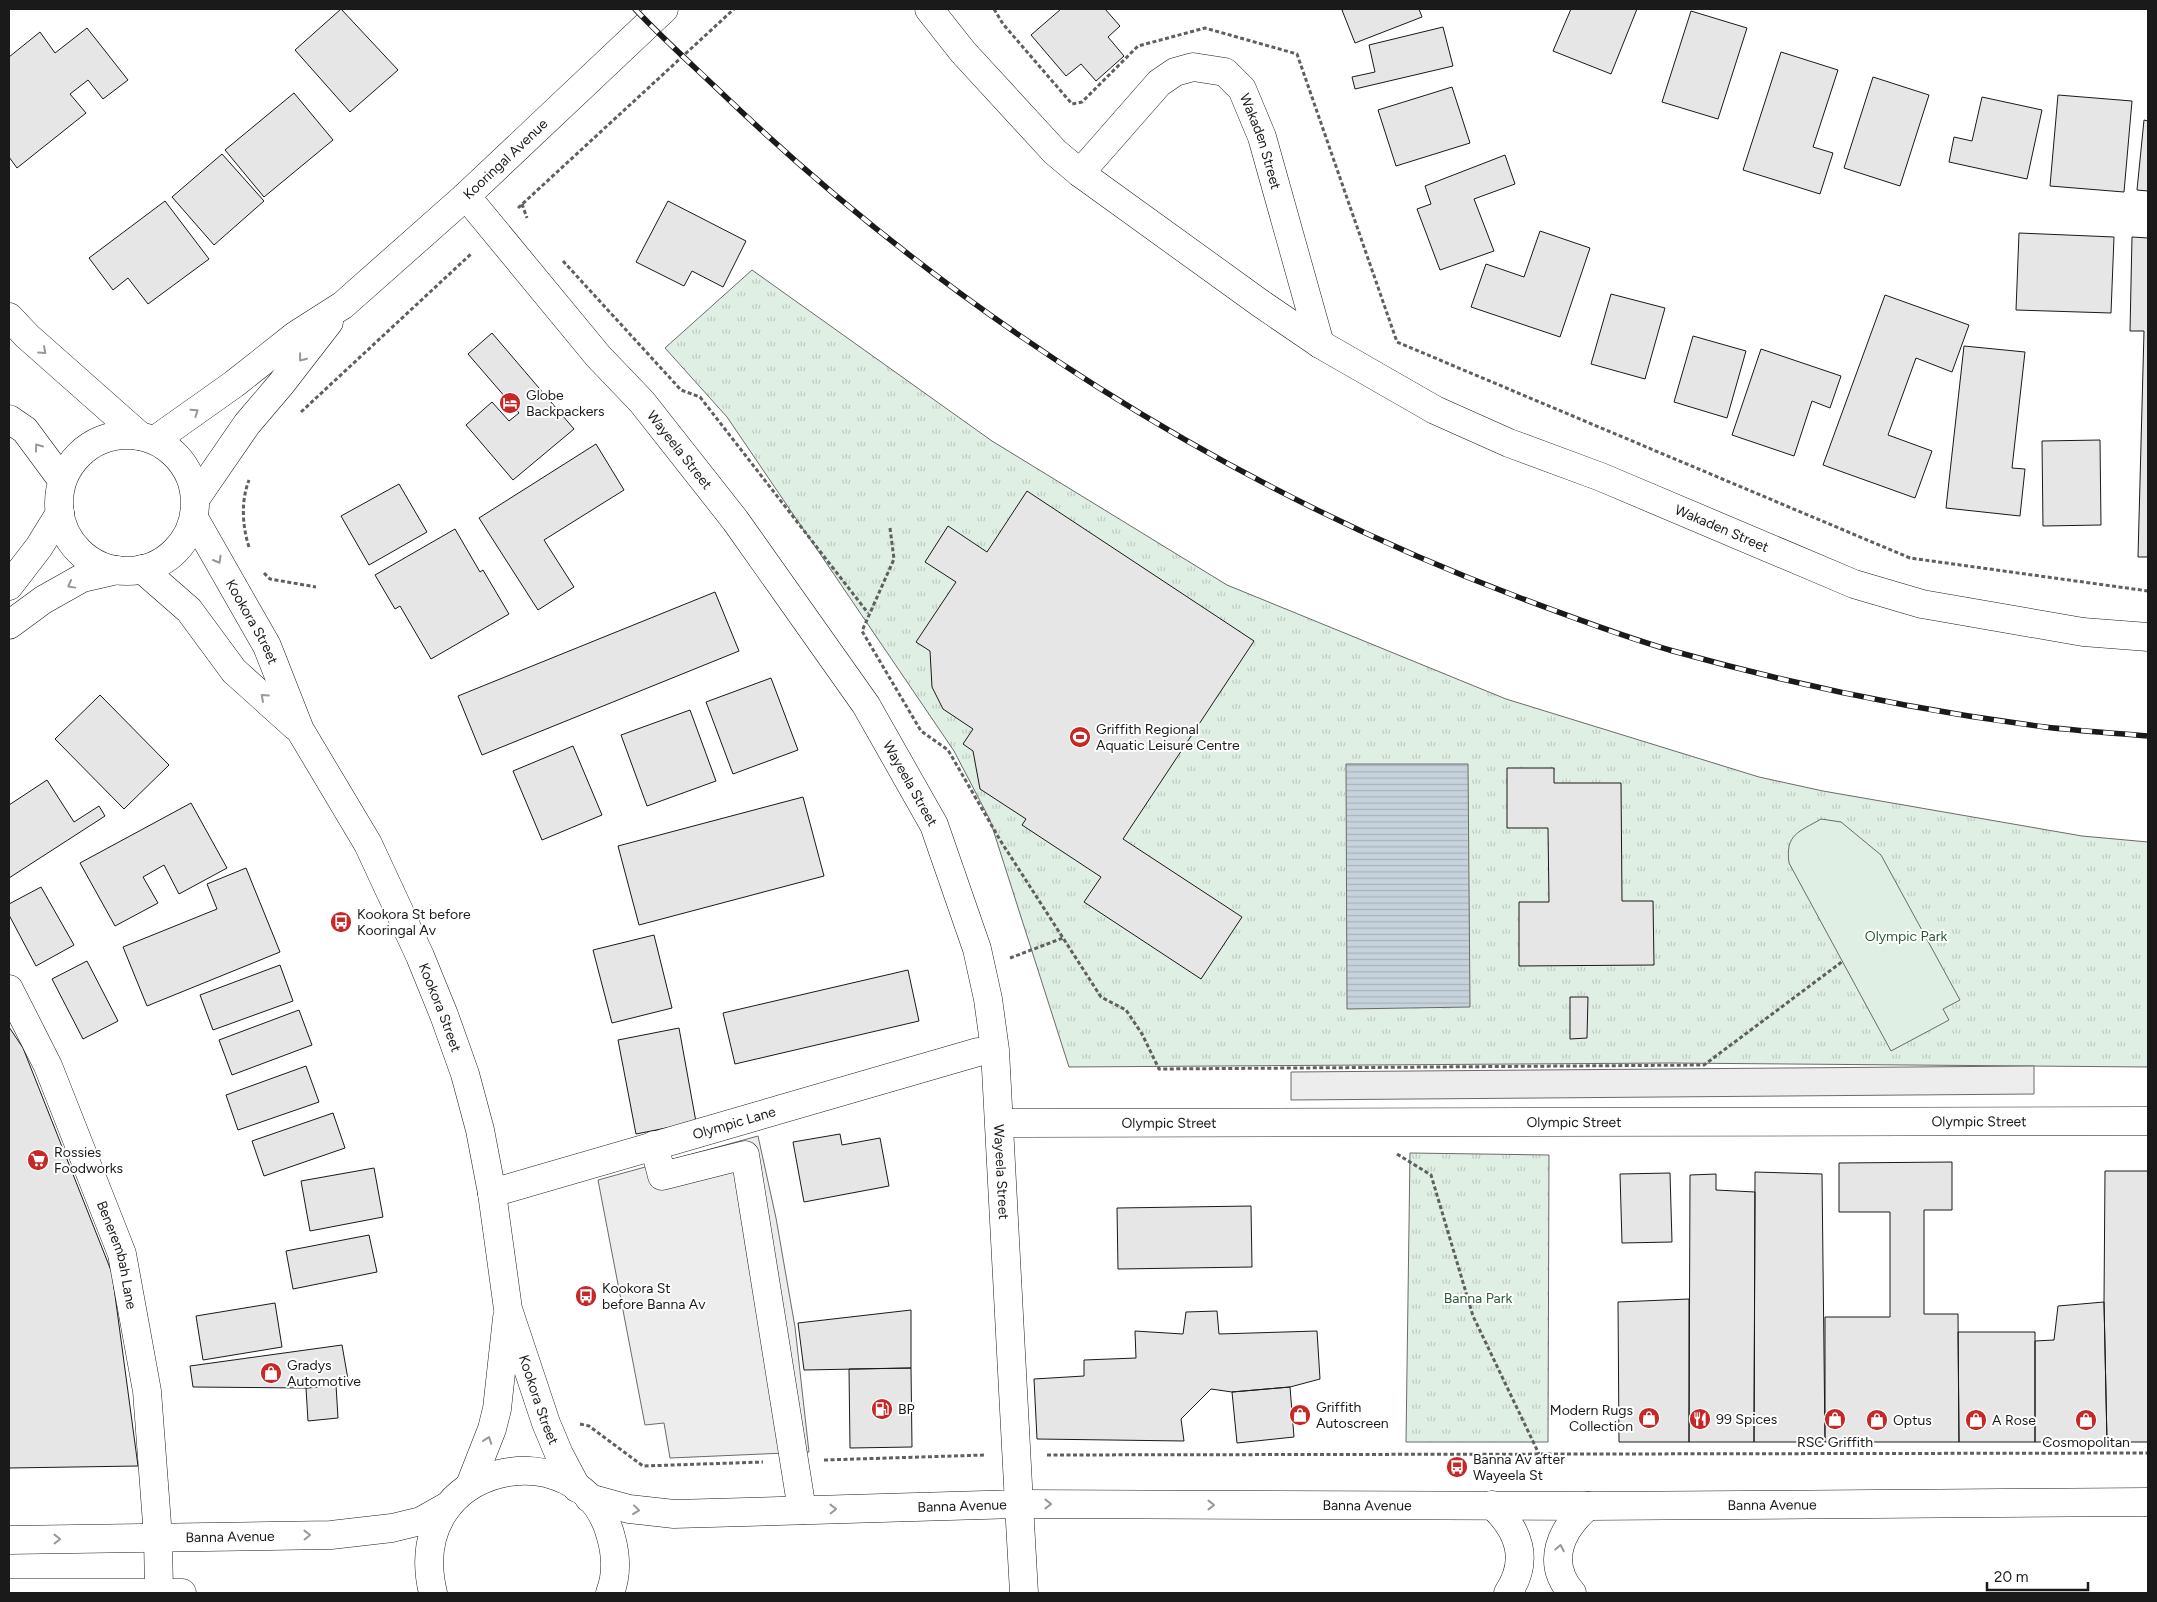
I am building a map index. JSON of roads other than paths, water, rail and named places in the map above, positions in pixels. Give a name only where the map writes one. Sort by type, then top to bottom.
[{"type":"street","name":"Kooringal Avenue","points":[[147,438],[234,384],[296,335],[342,305],[466,196],[664,9]]},
{"type":"street","name":"Wakaden Street","points":[[929,9],[963,52],[1055,152],[1080,173],[1260,304],[1320,344],[1435,410],[1509,443],[1601,477],[1854,584],[1922,604],[2083,632],[2148,637]]},
{"type":"street","name":"Wakaden Street","points":[[1080,173],[1160,83],[1175,72],[1193,67],[1226,72],[1242,89],[1262,137],[1320,344]]},
{"type":"street","name":"Wayeela Street","points":[[466,196],[598,356],[642,402],[735,520],[866,705],[934,825],[977,949],[988,998],[996,1050],[1024,1593]]},
{"type":"street","name":"Kooringal Avenue","points":[[195,508],[247,424],[281,384],[342,305]]},
{"type":"street","points":[[9,317],[26,336],[147,438],[175,454],[190,474],[195,508],[187,535],[176,551],[160,562],[129,570],[82,578],[43,600],[9,625]]},
{"type":"street","points":[[9,419],[25,430],[62,480]]},
{"type":"street","points":[[129,570],[96,563],[79,551],[66,533],[60,513],[59,496],[62,480],[74,460],[93,444],[116,435],[147,438]]},
{"type":"street","name":"Kookora Street","points":[[195,508],[267,646],[300,730],[368,844],[420,956],[465,1074],[480,1130],[492,1193],[508,1309],[546,1423],[559,1454],[583,1493],[601,1514],[610,1532],[615,1551],[615,1571],[610,1593]]},
{"type":"street","points":[[9,586],[39,547],[60,513]]},
{"type":"street","name":"Kookora Street","points":[[129,570],[189,610],[234,671],[300,730]]},
{"type":"street","name":"Benerembah Lane","points":[[9,989],[48,1066],[122,1254],[147,1391],[158,1537],[159,1593]]},
{"type":"street","name":"Olympic Lane","points":[[492,1193],[978,1052]]},
{"type":"street","name":"Olympic Street","points":[[1000,1123],[2148,1121]]},
{"type":"street","points":[[654,1145],[662,1176],[745,1155],[802,1510]]},
{"type":"street","name":"Kookora Street","points":[[470,1485],[492,1429],[497,1408],[508,1309]]},
{"type":"street","name":"Banna Avenue","points":[[470,1485],[498,1474],[512,1471],[535,1471],[557,1477],[583,1493],[629,1509],[674,1514],[1019,1504],[1588,1506],[2148,1502]]},
{"type":"street","points":[[433,1593],[428,1574],[428,1550],[434,1528],[446,1507],[470,1485]]},
{"type":"street","points":[[1492,1505],[1511,1526],[1518,1544],[1520,1557],[1518,1574],[1508,1593]]},
{"type":"street","points":[[1572,1593],[1567,1588],[1560,1572],[1558,1556],[1560,1543],[1571,1523],[1588,1506]]},
{"type":"street","name":"Banna Avenue","points":[[9,1540],[321,1535],[361,1532],[392,1528],[421,1521],[446,1507]]},
{"type":"street","points":[[9,1593],[182,1593]]},
{"type":"railway","points":[[635,9],[728,99],[815,178],[906,252],[1000,322],[1098,387],[1199,448],[1303,503],[1409,553],[1518,597],[1673,651],[1811,686],[1905,705],[2045,727],[2148,736]]},
{"type":"place","name":"Globe Backpackers","points":[[510,403]]},
{"type":"place","name":"Griffith Regional Aquatic Leisure Centre","points":[[1080,737]]},
{"type":"place","name":"Kookora St before Kooringal Av","points":[[341,922]]},
{"type":"place","name":"Rossies Foodworks","points":[[38,1160]]},
{"type":"place","name":"Kookora St before Banna Av","points":[[586,1296]]},
{"type":"place","name":"Gradys Automotive","points":[[271,1373]]},
{"type":"place","name":"BP","points":[[882,1409]]},
{"type":"place","name":"Griffith Autoscreen","points":[[1300,1415]]},
{"type":"place","name":"Modern Rugs Collection","points":[[1649,1418]]},
{"type":"place","name":"99 Spices","points":[[1700,1419]]},
{"type":"place","name":"RSC Griffith","points":[[1835,1419]]},
{"type":"place","name":"Optus","points":[[1877,1420]]},
{"type":"place","name":"A Rose","points":[[1976,1420]]},
{"type":"place","name":"Cosmopolitan","points":[[2086,1420]]},
{"type":"place","name":"Banna Av after Wayeela St","points":[[1457,1467]]},
{"type":"park label","name":"Olympic Park","points":[[1906,936]]},
{"type":"park label","name":"Banna Park","points":[[1478,1298]]}]
